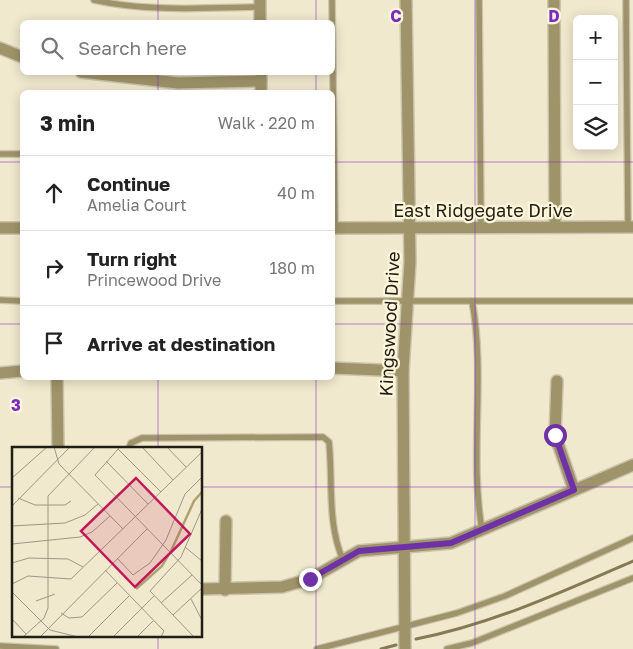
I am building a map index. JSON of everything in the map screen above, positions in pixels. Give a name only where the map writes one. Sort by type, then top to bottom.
[{"type":"street","name":"Kingswood Drive","points":[[405,649],[403,371],[410,228],[406,0]]},
{"type":"street","points":[[554,0],[556,227]]},
{"type":"street","points":[[260,4],[260,20]]},
{"type":"street","points":[[0,48],[20,56]]},
{"type":"street","points":[[107,75],[178,83],[261,82]]},
{"type":"street","name":"East Ridgegate Drive","points":[[335,228],[631,227]]},
{"type":"street","points":[[0,228],[20,228]]},
{"type":"street","points":[[335,368],[403,371]]},
{"type":"street","points":[[0,373],[20,371]]},
{"type":"street","points":[[57,380],[58,447]]},
{"type":"street","points":[[557,381],[555,435],[574,490]]},
{"type":"street","points":[[202,589],[225,590],[282,587],[310,579],[359,551],[451,543],[633,465]]},
{"type":"street","points":[[225,590],[226,521]]},
{"type":"lane","points":[[94,0],[133,6],[180,8],[260,4]]},
{"type":"lane","points":[[332,0],[332,20]]},
{"type":"lane","points":[[479,0],[481,227]]},
{"type":"lane","points":[[626,0],[631,227]]},
{"type":"lane","points":[[333,75],[333,90]]},
{"type":"lane","points":[[0,154],[20,154]]},
{"type":"lane","points":[[0,300],[20,301]]},
{"type":"lane","points":[[335,301],[633,300]]},
{"type":"lane","points":[[472,301],[476,350],[476,497],[482,530]]},
{"type":"lane","points":[[129,447],[131,443],[142,438],[323,437],[329,442],[332,528],[335,542],[343,560]]},
{"type":"lane","points":[[318,649],[456,614],[505,596],[633,538]]},
{"type":"lane","points":[[447,649],[472,643],[633,578]]},
{"type":"lane","points":[[0,646],[56,649]]},
{"type":"waterway","points":[[416,639],[444,633],[499,616],[633,561]]},
{"type":"waterway","points":[[381,649],[396,645]]},
{"type":"route","points":[[310,579],[359,551],[451,543],[574,490],[555,435]]}]
